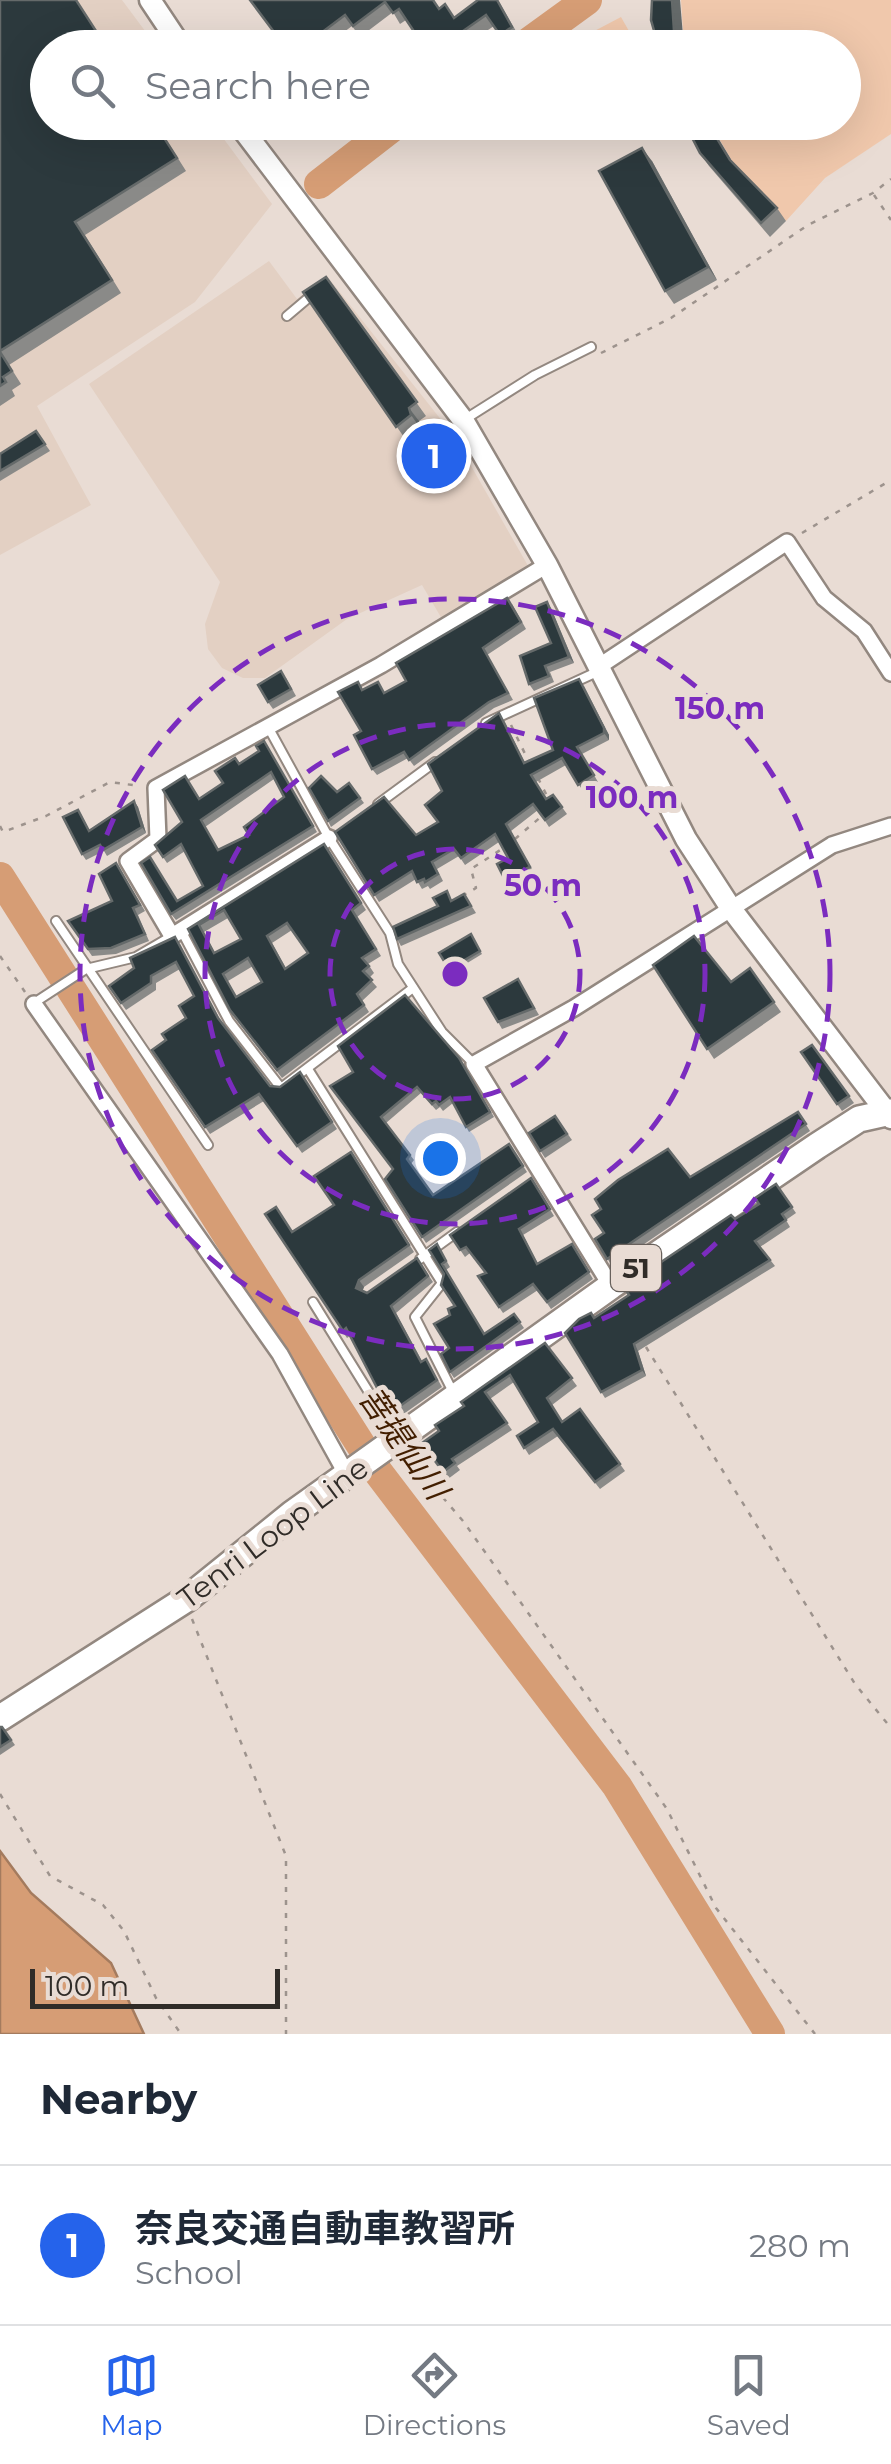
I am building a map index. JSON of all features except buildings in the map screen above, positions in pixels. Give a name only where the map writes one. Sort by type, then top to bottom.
[{"type":"main road","name":"Tenri Loop Line","points":[[0,1718],[188,1598],[350,1473],[611,1286],[858,1120],[890,1114]]},
{"type":"street","points":[[150,0],[170,30]]},
{"type":"street","points":[[249,140],[339,271],[463,420],[547,565],[686,839],[732,910],[890,1114]]},
{"type":"street","points":[[598,669],[787,542],[824,598],[864,631],[891,673]]},
{"type":"street","points":[[336,833],[177,934],[128,861],[158,839],[156,788],[381,665],[547,565]]},
{"type":"street","points":[[611,1286],[474,1064],[832,846],[891,826]]},
{"type":"street","points":[[36,1002],[280,1354],[350,1473]]},
{"type":"lane","points":[[287,316],[317,290]]},
{"type":"lane","points":[[463,420],[536,374],[594,351]]},
{"type":"lane","points":[[469,736],[504,710],[598,669]]},
{"type":"lane","points":[[267,726],[336,833],[390,933],[398,964],[442,1032],[474,1064]]},
{"type":"lane","points":[[371,809],[441,757]]},
{"type":"lane","points":[[56,921],[84,970],[208,1145]]},
{"type":"lane","points":[[36,1002],[84,970],[136,957],[177,934],[229,1021],[281,1088],[413,988]]},
{"type":"lane","points":[[308,1069],[442,1283],[415,1317],[456,1398]]},
{"type":"lane","points":[[524,1184],[538,1173]]},
{"type":"lane","points":[[409,1266],[466,1226]]},
{"type":"lane","points":[[313,1302],[395,1442]]},
{"type":"path","points":[[594,351],[671,318],[808,225],[873,194],[891,180]]},
{"type":"path","points":[[873,194],[891,220]]},
{"type":"path","points":[[787,542],[891,480]]},
{"type":"path","points":[[459,897],[476,888],[470,869],[510,844],[553,807],[504,710]]},
{"type":"path","points":[[0,826],[3,832],[46,816],[110,782],[156,788]]},
{"type":"path","points":[[0,956],[36,1002]]},
{"type":"path","points":[[646,1347],[855,1684],[891,1728]]},
{"type":"path","points":[[395,1442],[464,1520],[667,1810],[716,1908],[815,2034]]},
{"type":"path","points":[[188,1598],[194,1634],[286,1856],[286,2034]]},
{"type":"path","points":[[0,1794],[50,1876],[103,1905],[124,1931],[156,1998],[181,2034]]},
{"type":"shaded area","points":[[0,0],[122,0],[144,30],[30,30],[30,140],[225,140],[272,204],[195,302],[37,406],[91,505],[0,555]]},
{"type":"shaded area","points":[[681,0],[891,0],[891,134],[825,178],[786,221],[739,173],[720,140],[861,140],[861,30],[683,30]]},
{"type":"shaded area","points":[[621,17],[628,30],[596,30]]},
{"type":"shaded area","points":[[269,261],[297,299],[327,276],[454,436],[531,571],[442,619],[422,585],[347,619],[265,678],[243,678],[222,668],[208,649],[205,624],[220,582],[89,384]]},
{"type":"shaded area","points":[[0,1851],[31,1893],[111,1963],[144,2034],[0,2034]]},
{"type":"waterway","points":[[546,30],[587,0]]},
{"type":"waterway","points":[[319,184],[376,140]]},
{"type":"waterway","name":"菩提仙川","points":[[0,877],[378,1472],[617,1786],[770,2034]]},
{"type":"place","name":"奈良交通自動車教習所","points":[[434,456]]}]
